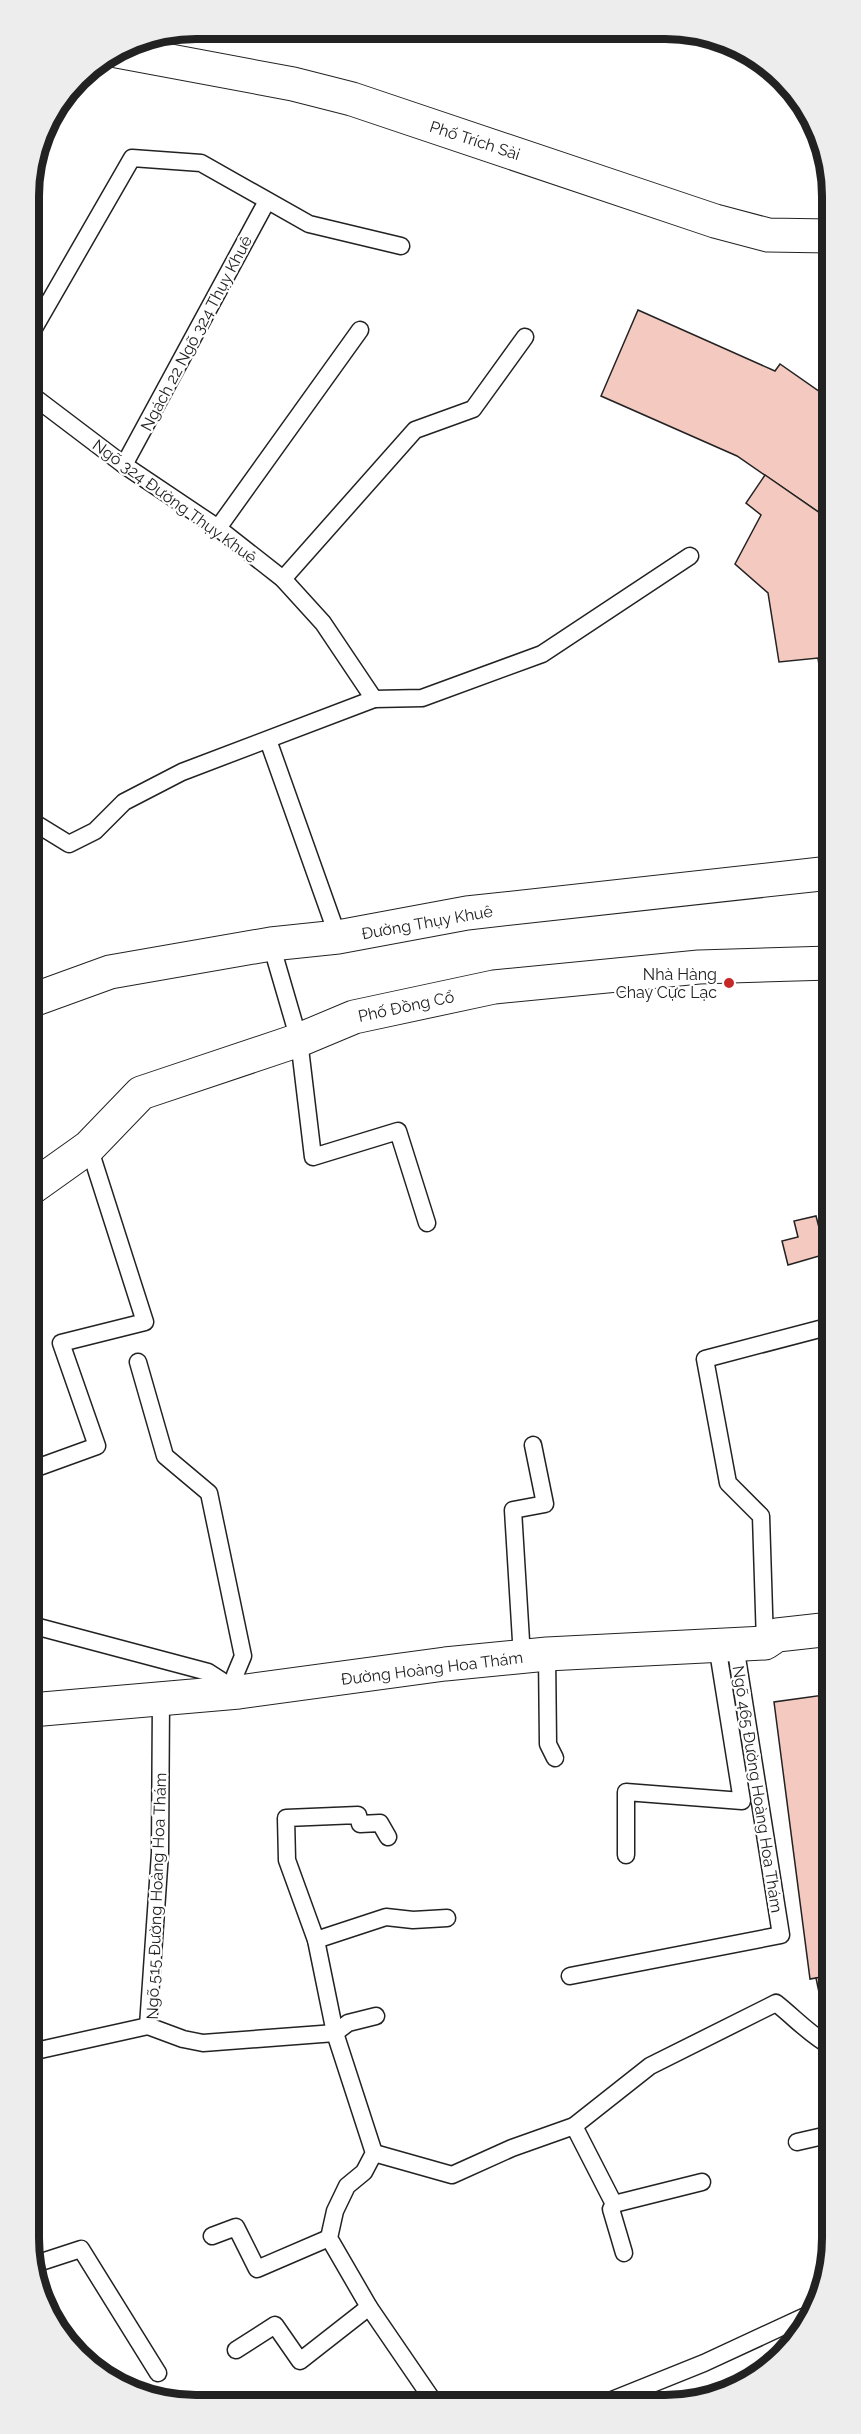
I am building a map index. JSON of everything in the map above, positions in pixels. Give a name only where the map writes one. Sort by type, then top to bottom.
[{"type":"street","name":"Phố Trích Sài","points":[[130,53],[294,84],[352,99],[768,235],[822,236]]},
{"type":"street","name":"Đường Thụy Khuê","points":[[39,998],[110,972],[271,944],[338,937],[466,913],[822,874]]},
{"type":"street","name":"Phố Đồng Cổ","points":[[39,1183],[89,1147],[141,1093],[298,1040],[354,1017],[494,987],[699,967],[822,963]]},
{"type":"street","name":"Đường Hoàng Hoa Thám","points":[[39,1709],[239,1692],[534,1655],[739,1644],[777,1635],[822,1630]]},
{"type":"lane","points":[[39,321],[132,158],[201,163],[309,224],[401,246]]},
{"type":"lane","name":"Ngách 22 Ngõ 324 Thụy Khuê","points":[[124,465],[267,201]]},
{"type":"lane","points":[[218,528],[360,330]]},
{"type":"lane","points":[[283,579],[415,430],[473,409],[525,337]]},
{"type":"lane","name":"Ngõ 324 Đường Thụy Khuê","points":[[39,401],[124,465],[218,528],[283,579],[323,622],[374,699]]},
{"type":"lane","points":[[39,826],[69,844],[95,831],[124,802],[182,772],[374,699],[422,699],[542,654],[690,556]]},
{"type":"lane","points":[[268,740],[338,937]]},
{"type":"lane","points":[[271,944],[298,1040],[313,1157],[398,1131],[427,1223]]},
{"type":"lane","points":[[39,1467],[97,1446],[61,1343],[145,1322],[89,1147]]},
{"type":"lane","points":[[627,1855],[626,1792],[741,1802],[739,1644],[761,1516],[728,1483],[705,1359],[822,1328]]},
{"type":"lane","points":[[138,1362],[165,1455],[209,1493],[243,1656],[235,1675],[239,1692]]},
{"type":"lane","points":[[533,1445],[544,1504],[513,1510],[548,1744],[555,1758]]},
{"type":"lane","points":[[39,1627],[208,1672],[239,1692]]},
{"type":"lane","name":"Ngõ 465 Đường Hoàng Hoa Thám","points":[[570,1976],[781,1935],[739,1644]]},
{"type":"lane","name":"Ngõ 515 Đường Hoàng Hoa Thám","points":[[160,1699],[160,1853],[148,2026],[183,2039],[203,2043],[335,2033]]},
{"type":"lane","points":[[388,1837],[380,1823],[360,1824],[358,1815],[286,1818],[287,1860],[316,1940],[335,2033],[374,2153],[364,2172],[346,2187],[335,2211],[329,2238],[369,2307],[429,2395]]},
{"type":"lane","points":[[316,1940],[386,1917],[413,1920],[447,1918]]},
{"type":"lane","points":[[374,2153],[452,2175],[512,2148],[574,2126],[650,2066],[776,2003],[801,2023],[816,2040],[822,2043]]},
{"type":"lane","points":[[335,2033],[348,2023],[376,2016]]},
{"type":"lane","points":[[39,2050],[148,2026]]},
{"type":"lane","points":[[574,2126],[614,2204]]},
{"type":"lane","points":[[797,2142],[822,2136]]},
{"type":"lane","points":[[624,2253],[611,2209],[614,2204],[702,2182]]},
{"type":"lane","points":[[212,2236],[236,2227],[257,2269],[329,2238]]},
{"type":"lane","points":[[41,2262],[81,2249],[158,2373]]},
{"type":"lane","points":[[236,2350],[275,2325],[300,2361],[369,2307]]},
{"type":"lane","points":[[624,2395],[704,2363],[800,2318]]},
{"type":"building","points":[[638,310],[775,371],[780,364],[822,393],[822,514],[737,456],[601,396]]},
{"type":"building","points":[[765,475],[822,514],[822,687],[818,658],[779,662],[768,593],[735,564],[761,515],[746,503]]},
{"type":"building","points":[[816,1216],[822,1239],[822,1255],[788,1265],[782,1241],[798,1237],[794,1221]]},
{"type":"building","points":[[822,1695],[822,1977],[810,1979],[774,1702]]},
{"type":"building","points":[[822,1977],[822,2006],[816,1978]]},
{"type":"place","name":"Nhà Hàng Chay Cực Lạc","points":[[729,983]]}]
